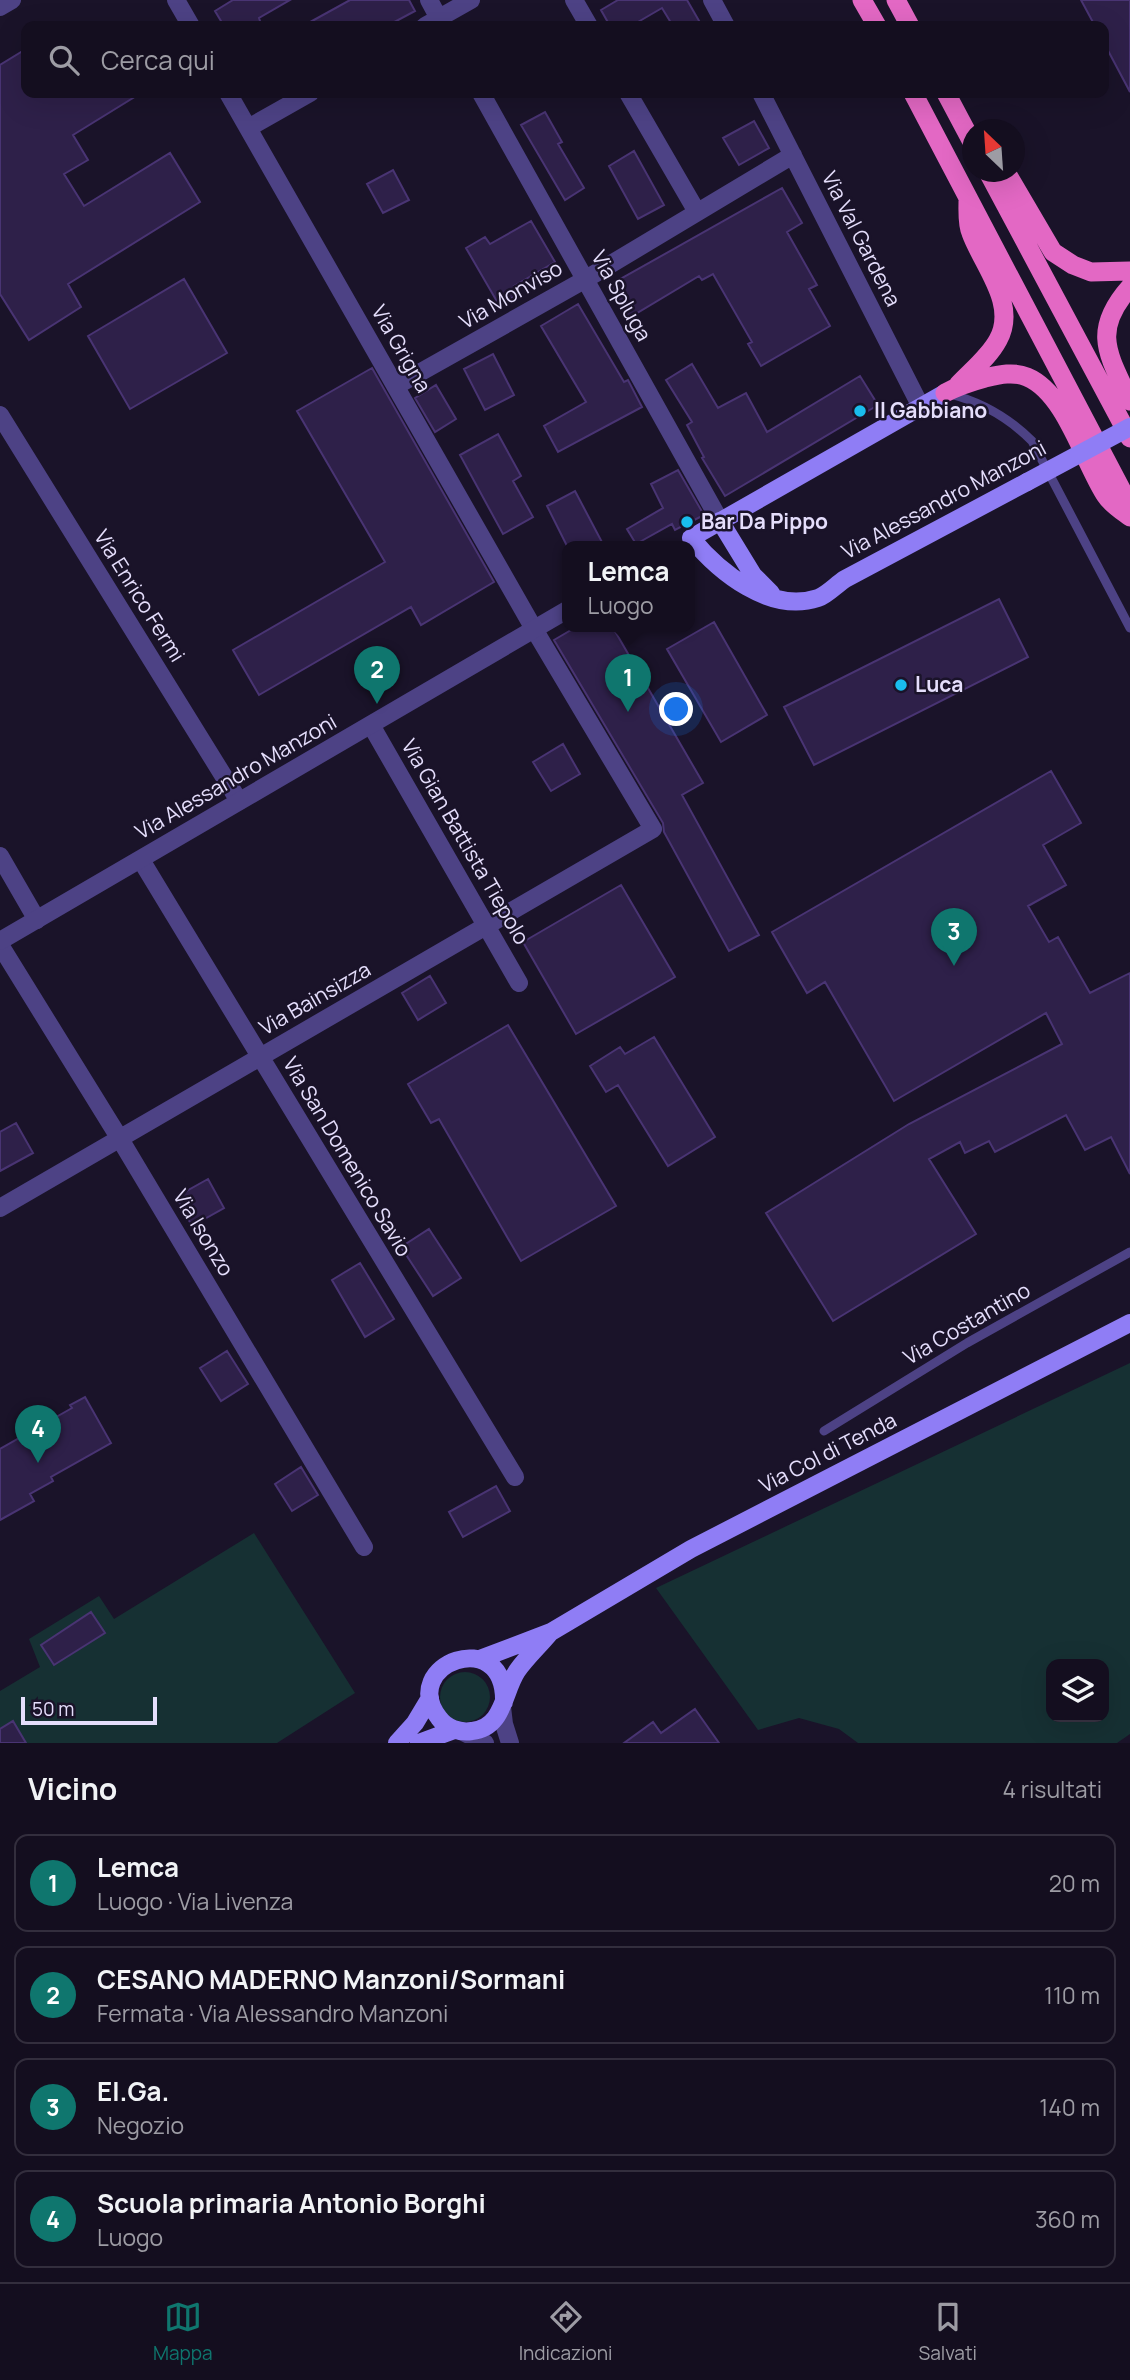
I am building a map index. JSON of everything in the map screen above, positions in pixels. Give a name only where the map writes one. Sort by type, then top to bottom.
[{"type":"highway","points":[[862,0],[874,21]]},
{"type":"highway","points":[[896,0],[907,21]]},
{"type":"highway","points":[[916,98],[1130,506]]},
{"type":"highway","points":[[949,98],[962,121]]},
{"type":"highway","points":[[993,182],[1130,438]]},
{"type":"highway","points":[[1012,182],[1053,251],[1073,265],[1091,272],[1130,271]]},
{"type":"highway","points":[[951,390],[998,341],[1005,313],[1000,294],[970,230],[967,193]]},
{"type":"highway","points":[[1130,287],[1114,305],[1106,332],[1109,355],[1130,401]]},
{"type":"highway","points":[[951,390],[1003,373],[1026,377],[1038,384],[1054,400],[1071,425],[1107,498],[1130,517]]},
{"type":"main road","name":"Via Alessandro Manzoni","points":[[687,541],[951,390]]},
{"type":"main road","name":"Via Alessandro Manzoni","points":[[695,549],[756,592],[794,600],[819,598],[845,579],[1130,427]]},
{"type":"main road","points":[[720,522],[753,575],[776,598]]},
{"type":"main road","name":"Via Col di Tenda","points":[[397,1743],[415,1723],[430,1698],[436,1675],[444,1665],[467,1657],[480,1659],[551,1632],[691,1549],[1130,1323]]},
{"type":"main road","name":"Via Col di Tenda","points":[[419,1743],[487,1726],[496,1718],[517,1671],[551,1632]]},
{"type":"main road","points":[[480,1659],[500,1676],[504,1689],[503,1705]]},
{"type":"main road","points":[[430,1698],[434,1712],[442,1723],[459,1731]]},
{"type":"street","points":[[0,7],[12,0]]},
{"type":"street","points":[[176,0],[188,21]]},
{"type":"street","points":[[429,0],[434,21]]},
{"type":"street","points":[[440,21],[471,0]]},
{"type":"street","points":[[574,0],[586,21]]},
{"type":"street","points":[[712,0],[723,21]]},
{"type":"street","name":"Via Grigna","points":[[231,98],[534,628],[653,829]]},
{"type":"street","points":[[248,128],[301,98]]},
{"type":"street","name":"Via Spluga","points":[[484,98],[720,522]]},
{"type":"street","points":[[631,98],[697,212]]},
{"type":"street","name":"Via Val Gardena","points":[[764,98],[921,407]]},
{"type":"street","name":"Via Monviso","points":[[396,386],[586,279],[793,155]]},
{"type":"street","name":"Via Enrico Fermi","points":[[0,415],[239,801]]},
{"type":"street","name":"Via Alessandro Manzoni","points":[[0,943],[562,613]]},
{"type":"street","name":"Via Gian Battista Tiepolo","points":[[371,725],[519,983]]},
{"type":"street","name":"Via Bainsizza","points":[[0,1208],[653,829]]},
{"type":"street","points":[[0,856],[37,920]]},
{"type":"street","name":"Via San Domenico Savio","points":[[141,860],[515,1477]]},
{"type":"street","name":"Via Isonzo","points":[[0,943],[364,1547]]},
{"type":"street","points":[[503,1705],[504,1724],[510,1743]]},
{"type":"street","points":[[459,1731],[485,1743]]},
{"type":"lane","points":[[951,390],[1007,420],[1031,441],[1130,628]]},
{"type":"lane","name":"Via Costantino","points":[[824,1431],[967,1343],[1130,1252]]},
{"type":"green space","points":[[1130,1363],[1130,1734],[1117,1743],[858,1743],[839,1729],[799,1718],[758,1730],[656,1588]]},
{"type":"green space","points":[[254,1533],[355,1693],[277,1743],[0,1743],[0,1691],[40,1667],[29,1639],[99,1596],[114,1619]]},
{"type":"green space","points":[[465,1672],[483,1679],[490,1697],[483,1715],[465,1722],[447,1715],[440,1697],[447,1679]]},
{"type":"building","points":[[233,0],[290,0],[259,18],[260,21],[221,21],[215,11]]},
{"type":"building","points":[[350,0],[409,0],[415,11],[396,21],[312,21]]},
{"type":"building","points":[[618,0],[687,0],[699,21],[670,21],[662,8],[640,21],[607,21],[601,10]]},
{"type":"building","points":[[1081,0],[1130,0],[1130,92],[1109,52],[1109,21],[1092,21]]},
{"type":"building","points":[[21,52],[21,98],[133,98],[73,135],[88,160],[64,174],[84,206],[170,153],[200,202],[68,284],[81,307],[29,340],[0,294],[0,65]]},
{"type":"building","points":[[545,112],[562,142],[558,144],[584,188],[565,200],[521,125]]},
{"type":"building","points":[[754,121],[769,148],[739,165],[723,138]]},
{"type":"building","points":[[634,151],[664,205],[638,219],[609,166]]},
{"type":"building","points":[[393,170],[409,200],[383,213],[367,184]]},
{"type":"building","points":[[782,188],[802,223],[787,232],[817,285],[809,289],[830,326],[761,366],[748,344],[752,342],[713,274],[702,280],[699,276],[627,319],[608,286]]},
{"type":"building","points":[[531,221],[555,262],[514,286],[519,294],[499,305],[466,248],[485,237],[490,244]]},
{"type":"building","points":[[184,279],[227,353],[130,409],[88,336]]},
{"type":"building","points":[[578,304],[624,382],[628,380],[642,407],[558,452],[544,426],[586,402],[541,326]]},
{"type":"building","points":[[493,354],[514,395],[485,410],[464,369]]},
{"type":"building","points":[[692,364],[718,408],[746,393],[767,432],[860,376],[878,405],[725,496],[702,458],[704,457],[687,425],[692,422],[666,380]]},
{"type":"building","points":[[372,368],[494,582],[421,625],[411,607],[259,695],[233,650],[385,562],[297,411]]},
{"type":"building","points":[[436,385],[456,419],[435,432],[415,398]]},
{"type":"building","points":[[498,434],[521,476],[513,481],[533,517],[503,534],[460,455]]},
{"type":"building","points":[[678,470],[704,515],[675,530],[672,524],[641,541],[634,541],[627,529],[663,508],[651,484]]},
{"type":"building","points":[[575,491],[601,541],[564,541],[547,506]]},
{"type":"building","points":[[999,599],[1028,657],[814,765],[784,707]]},
{"type":"building","points":[[714,622],[767,715],[721,742],[667,649]]},
{"type":"building","points":[[568,632],[615,632],[703,783],[682,795],[759,935],[729,951],[664,832],[663,823],[554,640]]},
{"type":"building","points":[[563,744],[580,774],[551,791],[533,762]]},
{"type":"building","points":[[1051,771],[1081,823],[1043,845],[1066,885],[1028,906],[1049,942],[1058,937],[1090,993],[1130,973],[1130,1174],[1111,1137],[1085,1150],[1066,1115],[995,1152],[989,1141],[965,1153],[960,1142],[929,1159],[976,1234],[833,1321],[766,1213],[909,1124],[1062,1044],[1046,1013],[894,1101],[825,982],[807,993],[772,932]]},
{"type":"building","points":[[621,885],[675,977],[576,1034],[523,942]]},
{"type":"building","points":[[430,976],[446,1003],[418,1020],[402,993]]},
{"type":"building","points":[[508,1025],[616,1206],[521,1261],[439,1119],[431,1123],[408,1084]]},
{"type":"building","points":[[654,1037],[715,1137],[668,1166],[618,1085],[606,1092],[590,1066],[620,1047],[625,1054]]},
{"type":"building","points":[[16,1123],[33,1153],[0,1171],[0,1132]]},
{"type":"building","points":[[208,1179],[224,1208],[192,1226],[176,1197]]},
{"type":"building","points":[[429,1229],[461,1278],[433,1296],[401,1247]]},
{"type":"building","points":[[360,1263],[394,1319],[365,1337],[332,1280]]},
{"type":"building","points":[[227,1351],[248,1384],[221,1401],[200,1368]]},
{"type":"building","points":[[85,1397],[111,1443],[51,1477],[53,1481],[30,1494],[34,1501],[0,1520],[0,1449],[72,1408],[70,1405]]},
{"type":"building","points":[[301,1467],[318,1495],[292,1511],[275,1484]]},
{"type":"building","points":[[496,1486],[510,1511],[463,1537],[449,1512]]},
{"type":"building","points":[[91,1612],[105,1633],[54,1665],[41,1645]]},
{"type":"building","points":[[695,1709],[719,1743],[624,1743],[653,1722],[661,1733]]},
{"type":"building","points":[[13,1721],[26,1743],[0,1743],[0,1729]]},
{"type":"place","name":"Il Gabbiano","points":[[860,411]]},
{"type":"place","name":"Bar Da Pippo","points":[[687,522]]},
{"type":"place","name":"Luca","points":[[901,685]]},
{"type":"place","name":"CESANO MADERNO Manzoni/Sormani","points":[[377,704]]},
{"type":"place","name":"Lemca","points":[[628,712]]},
{"type":"place","name":"El.Ga.","points":[[954,966]]},
{"type":"place","name":"Scuola primaria Antonio Borghi","points":[[38,1463]]}]
